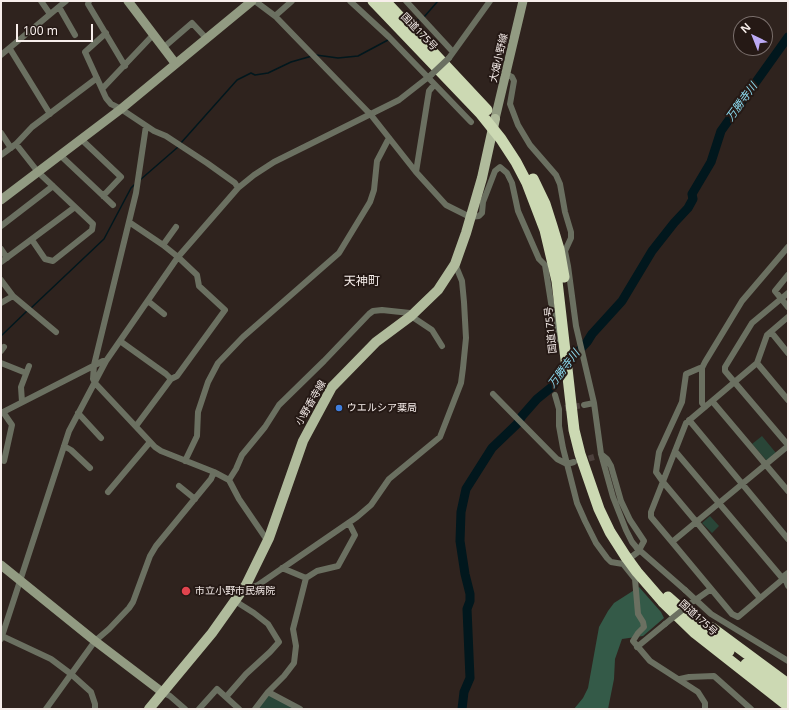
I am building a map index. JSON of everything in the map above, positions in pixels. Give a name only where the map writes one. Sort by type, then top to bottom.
[{"type":"highway","name":"国道175号","points":[[373,1],[494,123]]},
{"type":"highway","name":"国道175号","points":[[385,1],[494,123],[522,158],[545,204],[568,309],[574,430],[588,480],[601,515],[610,532],[630,555],[637,572],[721,645],[788,696]]},
{"type":"highway","name":"国道175号","points":[[669,601],[682,621],[695,633],[788,706]]},
{"type":"highway","points":[[669,601],[716,631],[788,684]]},
{"type":"highway","points":[[682,621],[696,639],[782,709]]},
{"type":"main road","name":"小野香寺線","points":[[148,709],[212,633],[246,585],[267,540],[303,441],[332,387],[376,342],[411,316],[438,290],[455,264],[466,233],[482,178],[494,123]]},
{"type":"street","points":[[41,1],[50,14]]},
{"type":"street","points":[[1,55],[66,1]]},
{"type":"street","points":[[89,1],[88,4],[125,66]]},
{"type":"street","points":[[128,1],[175,63]]},
{"type":"street","points":[[1,200],[120,109],[253,1],[275,16],[372,115],[416,172],[446,205],[470,217],[476,217],[482,213],[483,202],[495,171],[500,167],[507,173],[512,183],[518,211],[539,259],[545,265],[557,340]]},
{"type":"street","points":[[275,16],[292,1]]},
{"type":"street","points":[[350,1],[430,77],[434,85],[471,122]]},
{"type":"street","points":[[406,1],[451,55]]},
{"type":"street","points":[[94,709],[95,704],[91,692],[71,674],[51,659],[1,638],[69,431],[106,361],[178,258],[238,188],[274,162],[372,115],[399,100],[430,77],[451,55],[490,1]]},
{"type":"street","name":"大畑小野線","points":[[494,123],[523,1]]},
{"type":"street","points":[[59,7],[75,35]]},
{"type":"street","points":[[164,48],[192,23],[206,38]]},
{"type":"street","points":[[106,33],[85,52],[106,98],[111,104],[146,126],[166,136],[208,163],[234,182],[238,188]]},
{"type":"street","points":[[102,89],[153,35]]},
{"type":"street","points":[[10,49],[50,114]]},
{"type":"street","points":[[506,74],[512,77],[514,81],[510,104],[518,125],[530,145],[556,175],[560,184],[565,212],[571,232],[571,238],[565,251],[576,326],[594,403],[601,454],[613,498],[632,542],[630,555],[636,586],[638,614],[644,622],[644,627],[633,641],[650,661],[698,692],[705,702],[705,709]]},
{"type":"street","points":[[1,155],[14,146],[32,127],[97,78]]},
{"type":"street","points":[[416,172],[429,91],[434,85]]},
{"type":"street","points":[[146,126],[136,193],[94,366],[94,379],[95,382],[150,442],[161,451],[214,472],[228,480],[239,500],[267,540]]},
{"type":"street","points":[[1,133],[38,172],[93,224],[92,230],[53,261],[45,259],[32,240]]},
{"type":"street","points":[[186,461],[197,436],[198,412],[208,382],[218,363],[243,337],[339,253],[370,202],[374,190],[377,161],[389,138]]},
{"type":"street","points":[[81,139],[121,177],[103,196]]},
{"type":"street","points":[[60,155],[113,205]]},
{"type":"street","points":[[1,226],[53,186]]},
{"type":"street","points":[[1,262],[75,207]]},
{"type":"street","points":[[129,222],[163,245],[197,275],[199,286],[225,310],[177,376],[171,379],[136,426]]},
{"type":"street","points":[[163,245],[176,227]]},
{"type":"street","points":[[704,407],[702,403],[702,368],[705,362],[742,301],[788,247]]},
{"type":"street","points":[[1,249],[7,258]]},
{"type":"street","points":[[246,585],[250,588],[258,585],[349,523],[370,505],[389,479],[440,437],[461,383],[465,346],[462,281],[455,264]]},
{"type":"street","points":[[788,275],[775,291],[788,307]]},
{"type":"street","points":[[1,280],[13,296],[56,332]]},
{"type":"street","points":[[672,542],[788,445],[725,371],[725,367],[752,323],[788,293]]},
{"type":"street","points":[[1,303],[13,296]]},
{"type":"street","points":[[148,301],[164,314]]},
{"type":"street","points":[[228,480],[236,469],[242,455],[265,427],[279,405],[324,362],[373,311],[382,310],[410,313],[411,316],[432,330],[442,346]]},
{"type":"street","points":[[785,576],[738,616],[732,614],[651,517],[651,512],[686,423],[757,363],[767,335],[788,317]]},
{"type":"street","points":[[771,332],[788,353]]},
{"type":"street","points":[[120,341],[171,379]]},
{"type":"street","points":[[1,460],[4,461],[12,426],[2,412],[103,361],[106,361]]},
{"type":"street","points":[[1,363],[26,373]]},
{"type":"street","points":[[757,363],[788,400]]},
{"type":"street","points":[[22,402],[21,387],[29,366]]},
{"type":"street","points":[[702,368],[686,374],[682,402],[659,452],[656,472],[696,523],[760,598]]},
{"type":"street","points":[[493,394],[557,459],[567,464],[574,462]]},
{"type":"street","points":[[555,395],[562,409],[559,426],[563,448],[578,503],[596,543],[611,562],[638,552],[644,541],[630,520],[618,492],[611,466],[607,459],[601,454]]},
{"type":"street","points":[[712,401],[788,491]]},
{"type":"street","points":[[584,405],[594,403]]},
{"type":"street","points":[[78,413],[102,438]]},
{"type":"street","points":[[689,420],[788,539]]},
{"type":"street","points":[[108,492],[150,442]]},
{"type":"street","points":[[64,446],[71,450],[90,468]]},
{"type":"street","points":[[675,451],[719,503],[785,576],[788,586]]},
{"type":"street","points":[[594,457],[601,454]]},
{"type":"street","points":[[46,709],[95,641],[129,608],[133,602],[150,556],[156,546],[211,479],[214,472]]},
{"type":"street","points":[[179,486],[195,499]]},
{"type":"street","points":[[254,709],[294,663],[296,646],[293,629],[306,578],[317,571],[338,566],[355,535],[349,523]]},
{"type":"street","points":[[630,555],[685,590],[693,601],[711,614],[788,661]]},
{"type":"street","points":[[1,565],[95,641],[162,692],[170,696],[185,709]]},
{"type":"street","points":[[282,568],[306,578]]},
{"type":"street","points":[[638,647],[693,601],[711,589]]},
{"type":"street","points":[[226,697],[246,674],[279,642],[268,624],[235,601]]},
{"type":"street","points":[[680,679],[689,677],[714,676],[750,709]]},
{"type":"street","points":[[199,709],[217,689],[239,709]]},
{"type":"street","points":[[268,692],[300,709]]},
{"type":"green space","points":[[762,436],[776,453],[767,461],[752,444]]},
{"type":"green space","points":[[710,516],[719,526],[712,533],[702,523]]},
{"type":"green space","points":[[639,587],[661,612],[664,618],[643,636],[622,639],[615,659],[614,679],[608,709],[574,709],[583,698],[588,688],[599,627],[614,603]]},
{"type":"green space","points":[[268,694],[298,709],[258,709]]},
{"type":"waterway","points":[[424,17],[438,1]]},
{"type":"waterway","points":[[413,23],[418,20]]},
{"type":"waterway","name":"万勝寺川","points":[[462,709],[464,692],[470,678],[467,609],[470,601],[470,594],[465,574],[460,541],[461,512],[466,489],[492,448],[517,424],[537,399],[553,386],[561,370],[622,301],[652,251],[688,208],[693,199],[692,194],[711,162],[721,131],[788,37]]},
{"type":"waterway","points":[[316,55],[338,58],[358,56],[388,40]]},
{"type":"waterway","points":[[180,144],[237,80],[251,73],[255,75],[268,73],[291,62],[312,56]]},
{"type":"waterway","points":[[140,180],[178,147]]},
{"type":"waterway","points":[[30,309],[104,239],[134,185]]},
{"type":"waterway","points":[[1,336],[27,311]]},
{"type":"tunnel","points":[[565,408],[584,405]]},
{"type":"tunnel","points":[[580,461],[594,457]]},
{"type":"place","name":"ウエルシア薬局","points":[[339,408]]},
{"type":"place","name":"市立小野市民病院","points":[[186,591]]},
{"type":"district","name":"天神町","points":[[362,282]]}]
